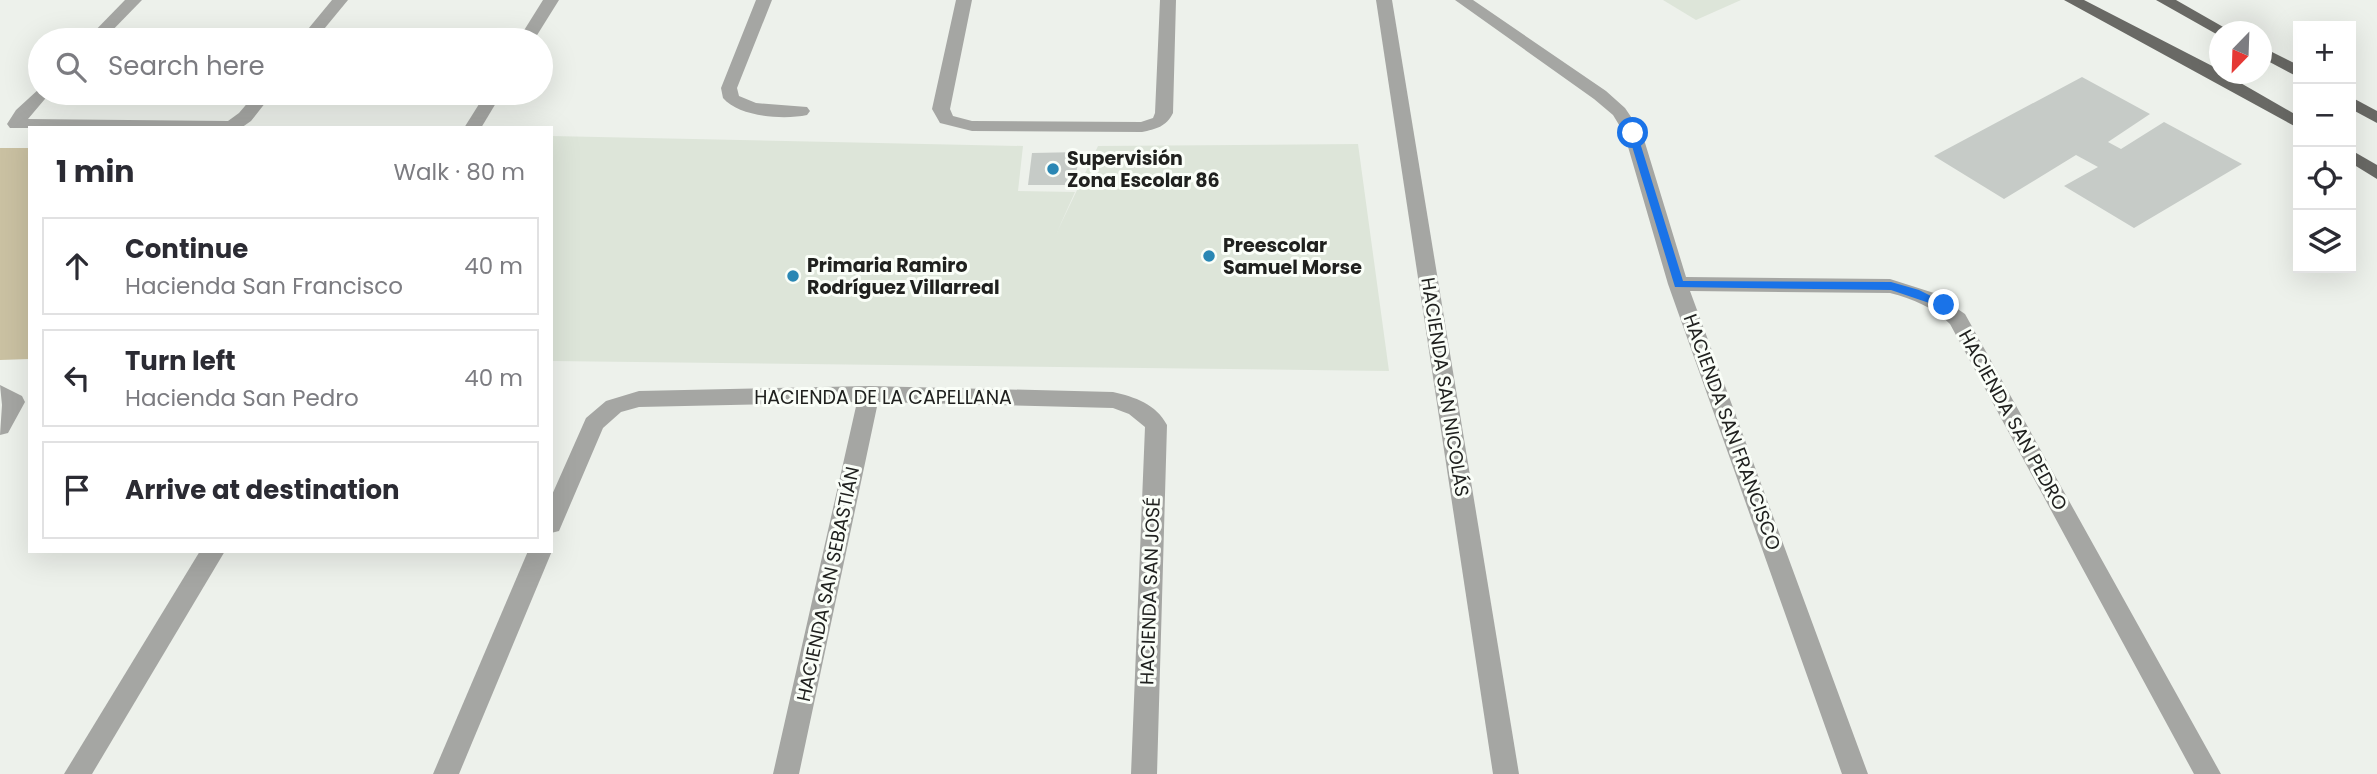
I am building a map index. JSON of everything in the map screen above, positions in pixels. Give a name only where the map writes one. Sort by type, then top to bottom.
[{"type":"main road","points":[[2072,0],[2193,62],[2293,120]]},
{"type":"main road","points":[[2164,0],[2209,24]]},
{"type":"main road","points":[[2272,58],[2293,69]]},
{"type":"main road","points":[[2356,105],[2377,118]]},
{"type":"main road","points":[[2356,158],[2377,173]]},
{"type":"street","points":[[106,28],[134,0]]},
{"type":"street","points":[[317,28],[340,0]]},
{"type":"street","points":[[534,28],[551,0]]},
{"type":"street","points":[[764,0],[729,88],[731,98],[740,105],[761,110],[801,111]]},
{"type":"street","points":[[964,0],[941,109],[946,119],[972,126],[1142,127],[1160,121],[1164,113],[1168,0]]},
{"type":"street","name":"HACIENDA SAN NICOLÁS","points":[[1384,0],[1506,774]]},
{"type":"street","name":"HACIENDA SAN FRANCISCO","points":[[1463,0],[1600,95],[1619,112],[1633,133],[1678,284],[1855,774]]},
{"type":"street","points":[[31,105],[16,124],[232,126],[245,117],[255,105]]},
{"type":"street","points":[[473,126],[486,105]]},
{"type":"street","name":"HACIENDA SAN PEDRO","points":[[1678,284],[1891,286],[1915,292],[1944,305],[1958,319],[2208,774]]},
{"type":"street","name":"HACIENDA DE LA CAPELLANA","points":[[553,519],[594,424],[603,412],[618,402],[639,398],[869,394],[1113,400],[1133,404],[1146,412]]},
{"type":"street","name":"HACIENDA SAN SEBASTIÁN","points":[[786,774],[869,394]]},
{"type":"street","points":[[0,427],[8,416],[7,397]]},
{"type":"street","name":"HACIENDA SAN JOSÉ","points":[[1144,774],[1156,425],[1146,412]]},
{"type":"street","points":[[77,774],[212,553]]},
{"type":"street","points":[[446,774],[539,553]]},
{"type":"shaded area","points":[[1663,0],[1741,0],[1696,20]]},
{"type":"shaded area","points":[[553,136],[1023,146],[1018,191],[1075,192],[1057,232],[1098,146],[1358,144],[1389,371],[553,361]]},
{"type":"shaded area","points":[[0,148],[28,148],[28,359],[0,360]]},
{"type":"building","points":[[2082,77],[2150,114],[2108,142],[2121,149],[2164,122],[2242,164],[2134,228],[2064,186],[2098,167],[2076,155],[2004,199],[1934,156]]},
{"type":"building","name":"Supervisión Zona Escolar 86","points":[[1081,152],[1073,185],[1028,185],[1032,153]]},
{"type":"place","name":"Supervisión Zona Escolar 86","points":[[1053,169]]},
{"type":"place","name":"Preescolar Samuel Morse","points":[[1209,256]]},
{"type":"place","name":"Primaria Ramiro Rodríguez Villarreal","points":[[793,276]]},
{"type":"route","points":[[1633,133],[1678,284],[1891,286],[1915,292],[1944,305]]}]
